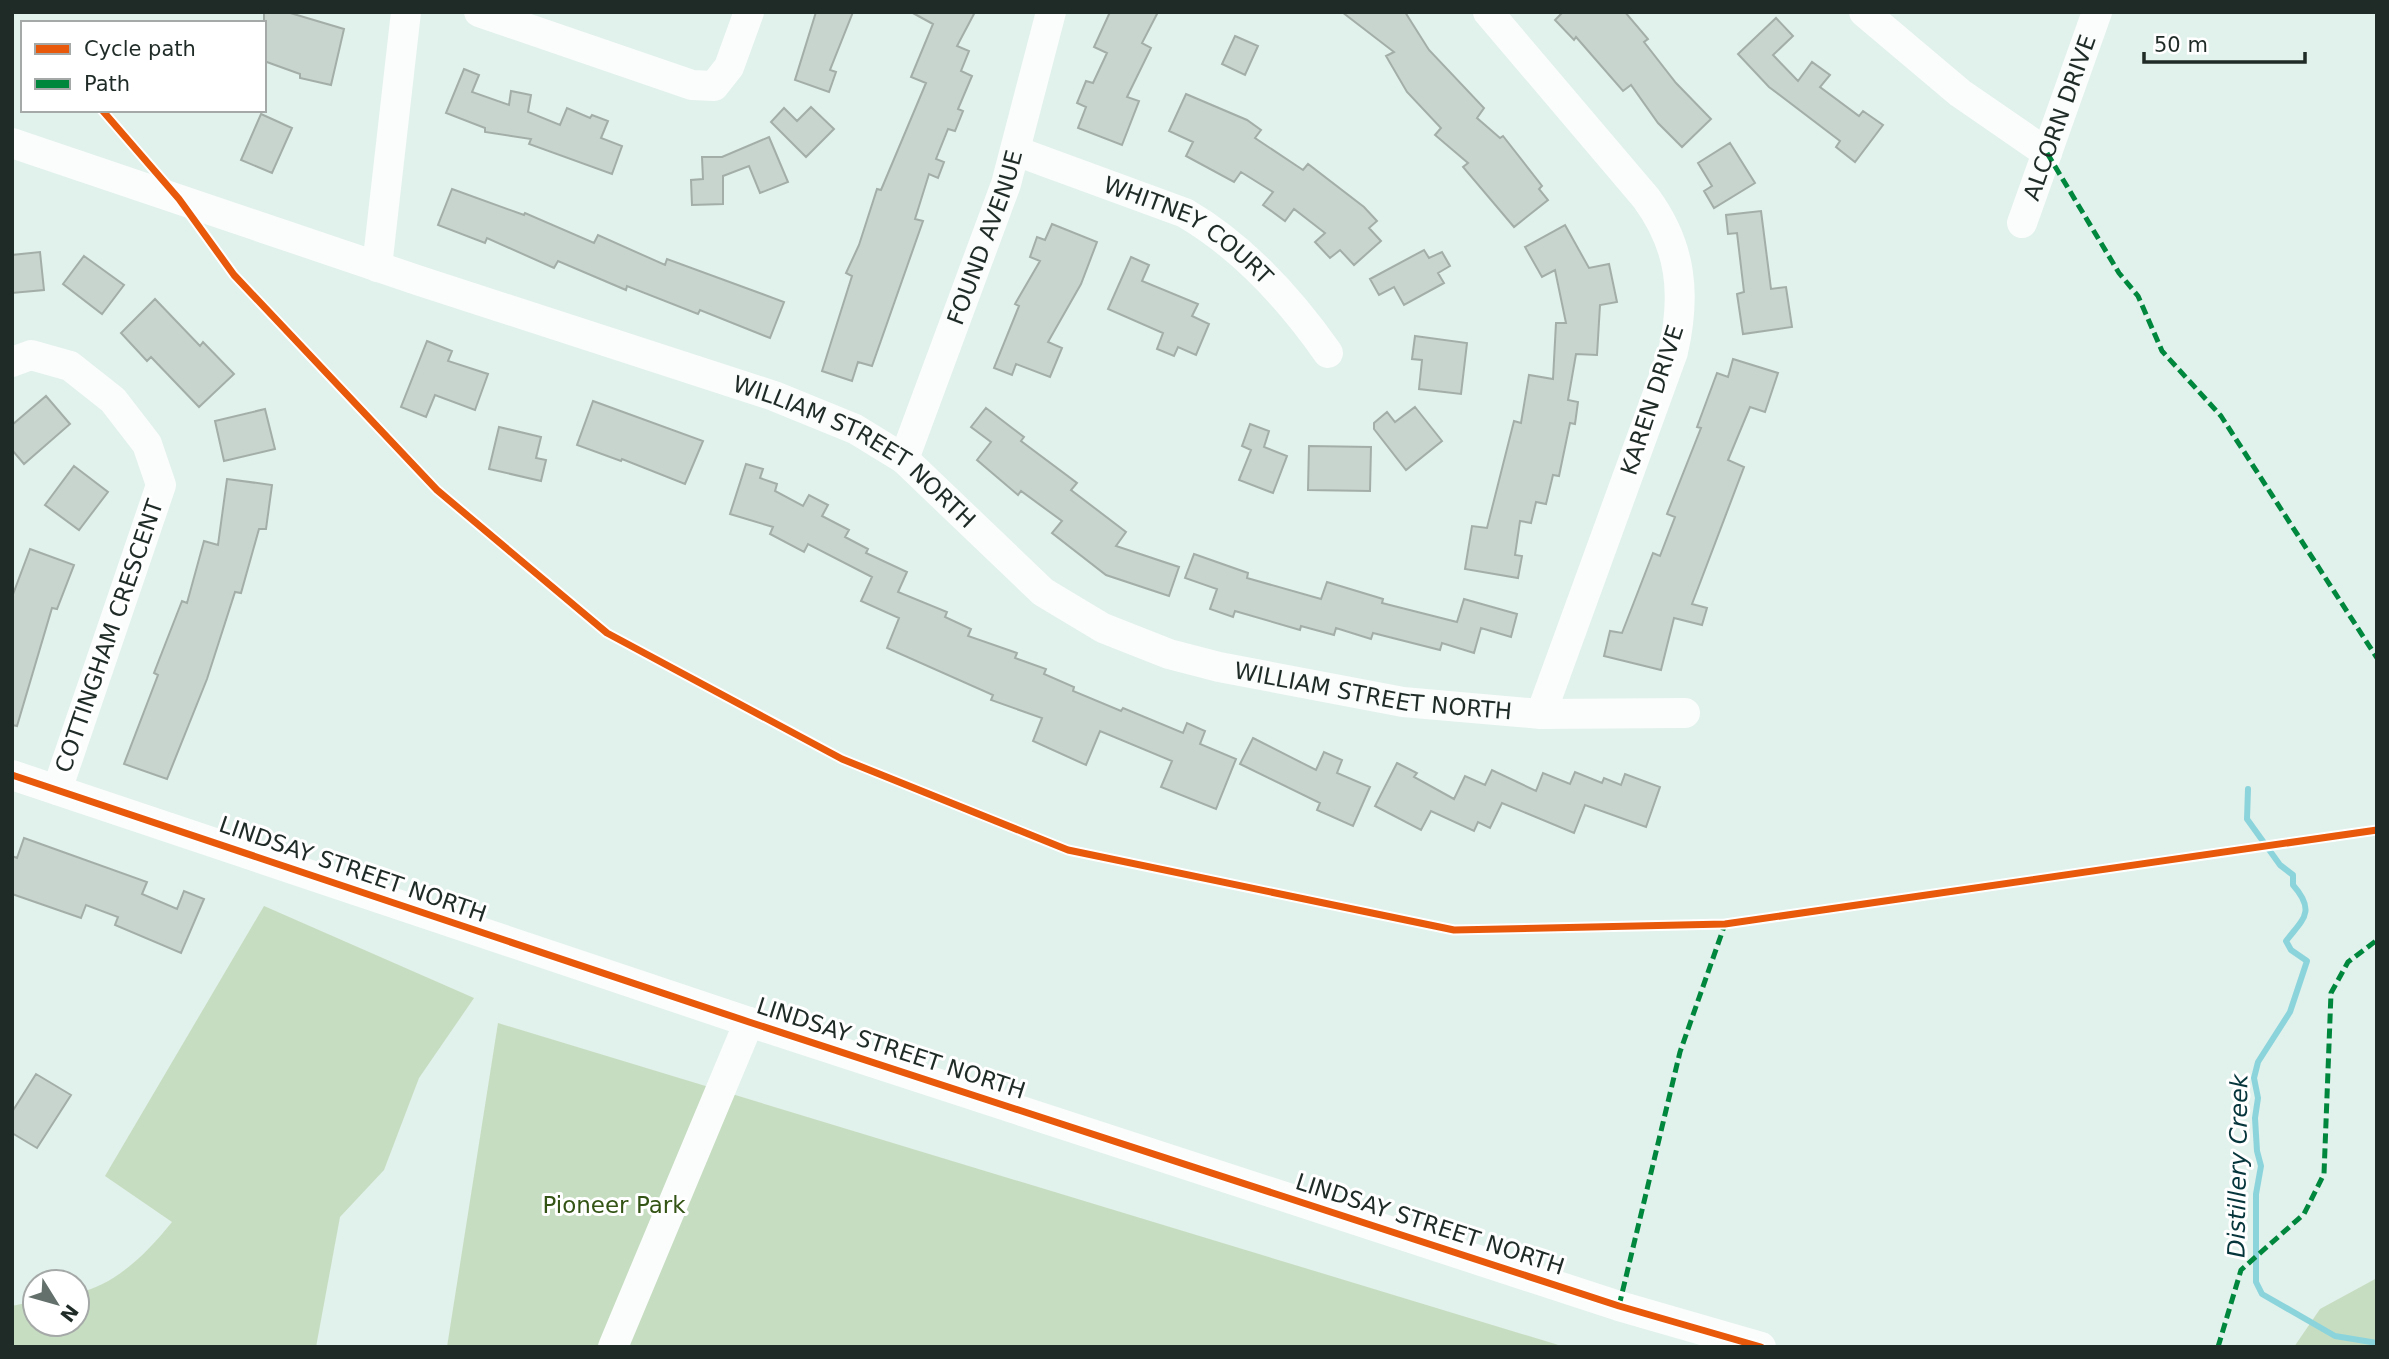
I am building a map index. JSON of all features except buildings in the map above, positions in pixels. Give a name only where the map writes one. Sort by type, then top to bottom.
[{"type":"street","points":[[377,267],[406,12]]},
{"type":"street","points":[[479,12],[692,85],[714,86],[729,67],[749,12]]},
{"type":"street","name":"FOUND AVENUE","points":[[904,458],[1016,151],[1051,12]]},
{"type":"street","name":"KAREN DRIVE","points":[[1488,12],[1663,221],[1680,272],[1682,297],[1673,352],[1541,715]]},
{"type":"street","points":[[1864,12],[1960,93],[2047,153]]},
{"type":"street","name":"ALCORN DRIVE","points":[[2022,223],[2097,12]]},
{"type":"street","name":"WILLIAM STREET NORTH","points":[[12,143],[377,267],[774,396],[855,429],[904,458],[1043,592],[1071,612],[1114,633],[1194,660],[1363,695],[1541,715],[1685,713]]},
{"type":"street","name":"WHITNEY COURT","points":[[1016,151],[1185,214],[1211,228],[1299,312],[1328,353]]},
{"type":"street","name":"COTTINGHAM CRESCENT","points":[[12,362],[31,355],[71,366],[113,400],[147,444],[160,485],[57,790]]},
{"type":"street","name":"LINDSAY STREET NORTH","points":[[12,775],[749,1022],[1606,1302],[1761,1347]]},
{"type":"street","points":[[613,1347],[749,1022]]},
{"type":"green space","points":[[264,906],[474,998],[419,1078],[384,1170],[340,1217],[316,1347],[12,1347],[12,1306],[21,1304],[21,1338],[91,1338],[91,1289],[130,1266],[153,1245],[172,1222],[105,1176]]},
{"type":"green space","name":"Pioneer Park","points":[[498,1023],[1565,1347],[447,1347]]},
{"type":"green space","points":[[2377,1278],[2377,1347],[2294,1347],[2320,1309]]},
{"type":"waterway","name":"Distillery Creek","points":[[2248,789],[2247,819],[2280,865],[2293,875],[2293,885],[2304,902],[2306,909],[2302,921],[2286,941],[2291,950],[2307,961],[2290,1012],[2258,1062],[2254,1078],[2258,1098],[2255,1118],[2257,1151],[2261,1166],[2256,1194],[2256,1282],[2262,1294],[2335,1336],[2377,1343]]},
{"type":"marked path","points":[[2047,153],[2119,273],[2138,296],[2162,351],[2221,416],[2377,658]]},
{"type":"marked path","points":[[1619,1306],[1680,1052],[1725,924]]},
{"type":"marked path","points":[[2218,1347],[2241,1270],[2304,1214],[2324,1174],[2331,993],[2348,962],[2377,940]]},
{"type":"cycle path","points":[[104,112],[179,199],[234,275],[437,490],[607,633],[842,759],[1068,850],[1454,930],[1725,924],[2377,830]]},
{"type":"cycle path","points":[[12,775],[749,1022],[1619,1306],[1761,1347]]}]
